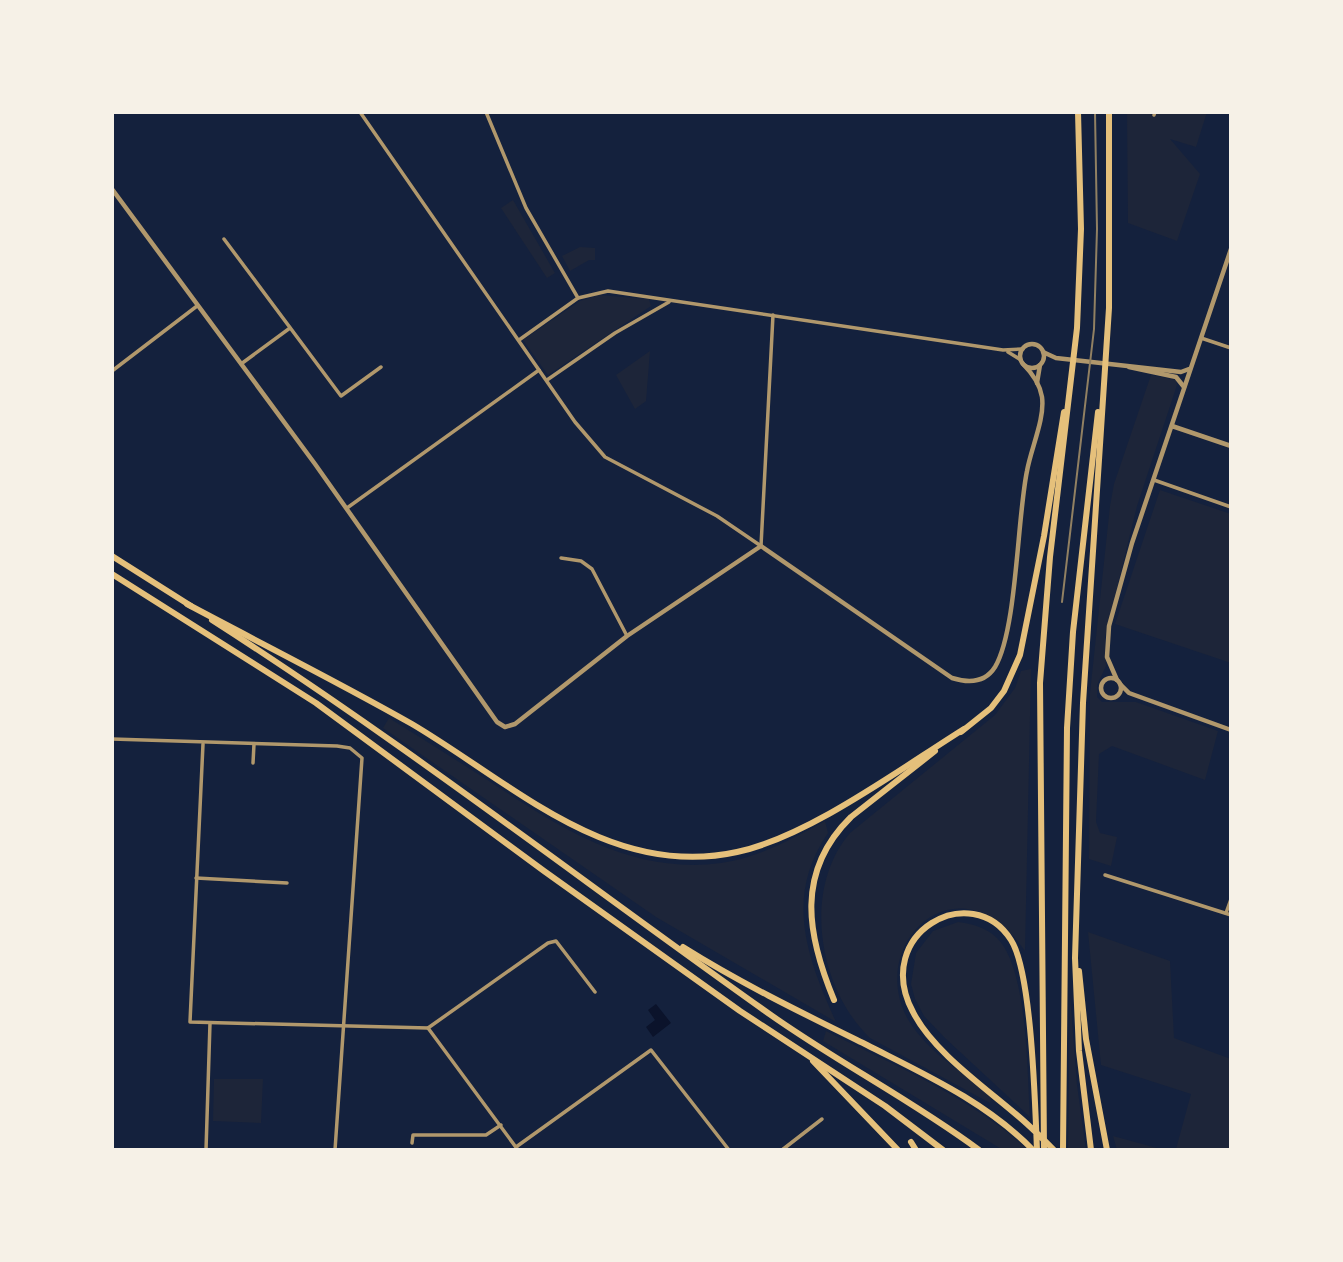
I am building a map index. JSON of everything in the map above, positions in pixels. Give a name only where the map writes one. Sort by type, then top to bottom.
[{"type":"highway","points":[[1044,1150],[1040,683],[1050,557],[1077,328],[1081,229],[1078,112]]},
{"type":"highway","points":[[1091,1150],[1077,1025],[1076,913],[1084,676],[1107,346],[1111,229],[1109,112]]},
{"type":"highway","points":[[834,1000],[819,965],[811,928],[812,893],[822,854],[838,829],[850,817],[991,708],[1004,691],[1020,656],[1044,536],[1077,328]]},
{"type":"highway","points":[[1063,1150],[1068,705],[1080,560],[1107,346]]},
{"type":"highway","points":[[112,556],[322,691],[765,1011],[932,1116],[979,1150]]},
{"type":"highway","points":[[112,574],[316,703],[566,887],[885,1106],[943,1150]]},
{"type":"highway","points":[[187,604],[410,724],[572,827],[615,845],[659,855],[722,855],[776,839],[825,815],[964,729]]},
{"type":"highway","points":[[1076,913],[1086,1039],[1107,1150]]},
{"type":"highway","points":[[1035,1150],[1032,1075],[1024,977],[1010,939],[993,923],[970,915],[943,918],[928,925],[909,945],[903,962],[903,985],[914,1016],[937,1043],[1054,1150]]},
{"type":"highway","points":[[640,921],[723,972],[959,1093],[998,1119],[1035,1150]]},
{"type":"highway","points":[[810,1056],[825,1077],[877,1124],[898,1150]]},
{"type":"highway","points":[[911,1142],[916,1150]]},
{"type":"street","points":[[360,112],[575,422],[605,457],[722,519],[952,678],[970,682],[985,677],[998,661],[1008,621],[1026,473],[1042,406],[1037,384],[1022,362],[1023,349]]},
{"type":"street","points":[[486,112],[526,208],[578,298]]},
{"type":"street","points":[[112,189],[501,726],[515,724],[627,636],[761,546]]},
{"type":"street","points":[[224,239],[341,396],[381,367]]},
{"type":"street","points":[[1129,693],[1112,699],[1103,695],[1101,685],[1108,666],[1109,626],[1153,480],[1231,249]]},
{"type":"street","points":[[519,340],[578,298],[608,291],[1003,350],[1035,345],[1056,358],[1181,372],[1191,368]]},
{"type":"street","points":[[547,380],[615,332],[670,301]]},
{"type":"street","points":[[112,371],[197,306]]},
{"type":"street","points":[[761,546],[773,315]]},
{"type":"street","points":[[241,364],[290,328]]},
{"type":"street","points":[[1201,338],[1231,348]]},
{"type":"street","points":[[1003,350],[1031,368],[1056,358]]},
{"type":"street","points":[[1037,384],[1043,352]]},
{"type":"street","points":[[1124,366],[1176,377],[1184,388]]},
{"type":"street","points":[[345,510],[540,370]]},
{"type":"street","points":[[1172,426],[1231,446]]},
{"type":"street","points":[[1153,480],[1231,507]]},
{"type":"street","points":[[561,558],[581,561],[592,569],[627,636]]},
{"type":"street","points":[[1108,666],[1129,693],[1231,730]]},
{"type":"street","points":[[1105,680],[1119,682]]},
{"type":"street","points":[[1118,696],[1119,682]]},
{"type":"street","points":[[112,740],[350,748],[362,758],[335,1150]]},
{"type":"street","points":[[203,744],[190,1021],[345,1023],[428,1028],[548,943],[556,941],[595,992]]},
{"type":"street","points":[[253,763],[254,744]]},
{"type":"street","points":[[1105,875],[1229,914],[1231,899]]},
{"type":"street","points":[[196,878],[287,883]]},
{"type":"street","points":[[205,1150],[211,1022]]},
{"type":"street","points":[[428,1028],[517,1148],[647,1050],[655,1052],[729,1150]]},
{"type":"street","points":[[782,1150],[822,1119]]},
{"type":"street","points":[[412,1143],[413,1135],[486,1135],[500,1125]]},
{"type":"shaded area","points":[[1127,112],[1207,112],[1196,147],[1170,139],[1200,174],[1177,241],[1128,223]]},
{"type":"shaded area","points":[[513,200],[555,273],[547,278],[501,208]]},
{"type":"shaded area","points":[[580,247],[595,248],[595,260],[589,260],[570,271],[562,256]]},
{"type":"shaded area","points":[[598,295],[649,299],[651,306],[548,375],[523,340],[580,301]]},
{"type":"shaded area","points":[[650,351],[646,401],[635,409],[616,375]]},
{"type":"shaded area","points":[[1151,375],[1176,380],[1177,385],[1137,506],[1105,637],[1106,666],[1097,685],[1097,697],[1102,702],[1136,702],[1218,731],[1205,780],[1112,746],[1099,754],[1096,822],[1100,833],[1117,837],[1111,866],[1089,859],[1090,693],[1114,484]]},
{"type":"shaded area","points":[[1160,490],[1231,514],[1231,663],[1115,624]]},
{"type":"shaded area","points":[[1031,669],[1025,951],[999,923],[972,910],[947,910],[925,921],[908,940],[899,964],[898,992],[909,1021],[936,1052],[992,1095],[990,1103],[870,1038],[852,1017],[838,993],[822,938],[822,909],[826,882],[835,856],[850,833],[995,715],[1015,688],[1021,671]]},
{"type":"shaded area","points":[[389,718],[570,831],[627,855],[688,865],[721,863],[775,847],[825,821],[828,833],[815,857],[807,881],[805,928],[816,974],[836,1022],[656,917],[383,728]]},
{"type":"shaded area","points":[[958,922],[974,925],[993,934],[1007,953],[1015,972],[1024,1022],[1030,1117],[945,1038],[924,1016],[915,999],[911,984],[916,953],[933,931]]},
{"type":"shaded area","points":[[1088,932],[1170,961],[1174,1038],[1231,1059],[1231,1150],[1170,1150],[1176,1149],[1191,1094],[1101,1065]]},
{"type":"shaded area","points":[[1070,994],[1077,1085],[1086,1150],[1068,1148]]},
{"type":"shaded area","points":[[656,1004],[671,1023],[653,1037],[646,1027],[655,1020],[648,1010]]},
{"type":"shaded area","points":[[826,1031],[957,1098],[1006,1131],[1028,1150],[1003,1150],[823,1041]]},
{"type":"shaded area","points":[[214,1079],[263,1079],[261,1123],[213,1121]]},
{"type":"shaded area","points":[[1113,1136],[1164,1150],[1117,1150]]},
{"type":"railway","points":[[1062,602],[1094,329],[1097,229],[1095,112]]}]
